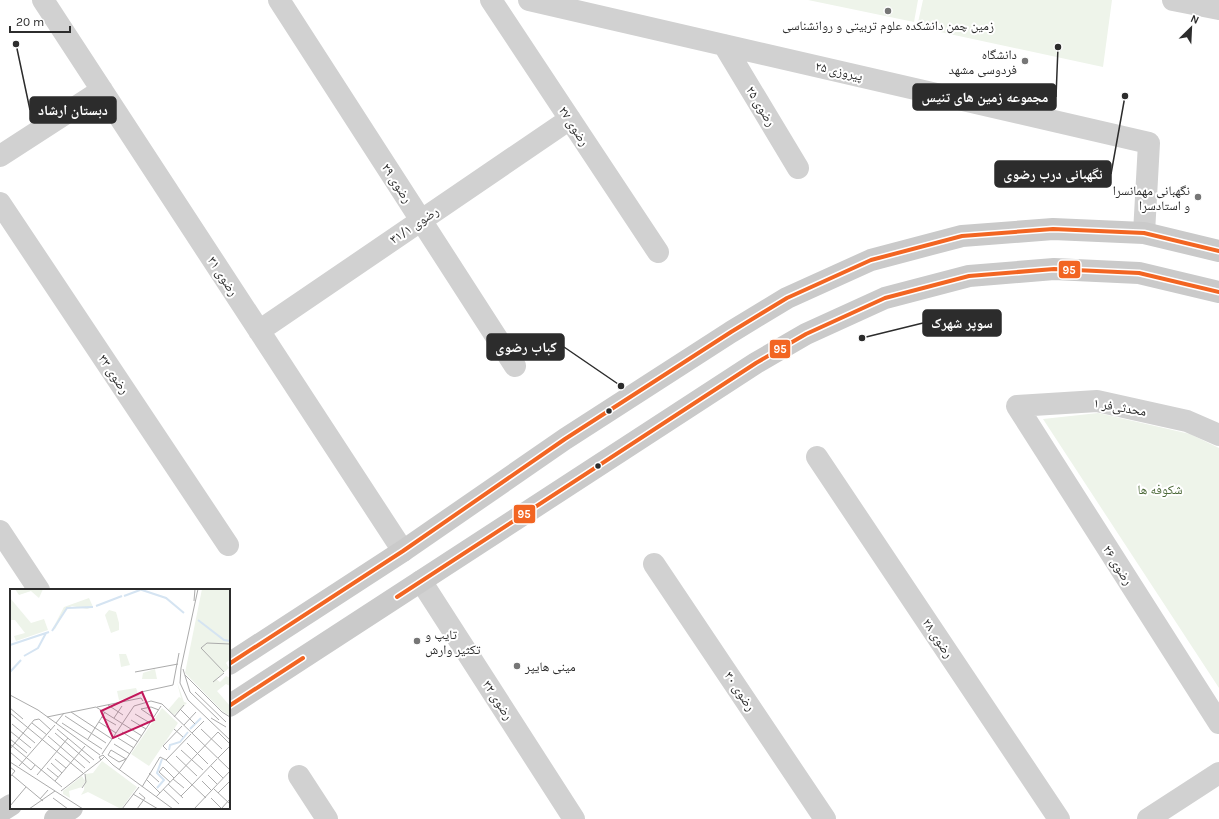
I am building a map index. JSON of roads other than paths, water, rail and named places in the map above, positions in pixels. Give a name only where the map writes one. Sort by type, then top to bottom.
[{"type":"street","name":"رضوی ۳۱","points":[[43,0],[403,551]]},
{"type":"street","name":"رضوی ۲۹","points":[[279,0],[515,366]]},
{"type":"street","name":"رضوی ۲۷","points":[[491,0],[658,252]]},
{"type":"street","name":"پیروزی ۲۵","points":[[528,0],[1149,143],[1144,233]]},
{"type":"street","points":[[1173,0],[1219,9]]},
{"type":"street","name":"رضوی ۲۵","points":[[724,45],[798,168]]},
{"type":"street","points":[[0,156],[102,90]]},
{"type":"street","name":"رضوی ۳۱/۱","points":[[259,331],[570,119]]},
{"type":"street","name":"رضوی ۳۳","points":[[0,203],[228,545]]},
{"type":"street","points":[[230,663],[403,551],[565,439],[731,332],[786,298],[871,260],[962,236],[1053,229],[1144,233],[1219,251]]},
{"type":"street","points":[[230,705],[756,363],[806,334],[886,298],[969,276],[1054,269],[1139,273],[1219,292]]},
{"type":"street","name":"محدثی‌فر ۱","points":[[1017,406],[1097,401],[1187,421],[1219,435]]},
{"type":"street","name":"رضوی ۲۶","points":[[1017,406],[1219,723]]},
{"type":"street","name":"رضوی ۲۸","points":[[817,457],[1059,819]]},
{"type":"street","points":[[0,531],[38,589]]},
{"type":"street","points":[[403,551],[421,581]]},
{"type":"street","name":"رضوی ۳۰","points":[[654,564],[825,819]]},
{"type":"street","name":"رضوی ۳۲","points":[[421,581],[574,819]]},
{"type":"street","points":[[1148,819],[1219,773]]},
{"type":"street","points":[[299,776],[327,819]]},
{"type":"street","points":[[0,812],[10,806]]},
{"type":"street","points":[[55,819],[70,809]]},
{"type":"place","name":"زمین چمن دانشکده علوم تربیتی و روانشناسی","points":[[888,11]]},
{"type":"place","name":"دبستان ارشاد","points":[[16,44]]},
{"type":"place","name":"مجموعه زمین های تنیس","points":[[1058,47]]},
{"type":"place","name":"دانشگاه فردوسی مشهد","points":[[1025,61]]},
{"type":"place","name":"نگهبانی درب رضوی","points":[[1125,96]]},
{"type":"place","name":"نگهبانی مهمانسرا و استادسرا","points":[[1198,197]]},
{"type":"place","name":"سوپر شهرک","points":[[862,338]]},
{"type":"place","name":"کباب رضوی","points":[[621,386]]},
{"type":"place","name":"تایپ و تکثیر وارش","points":[[417,641]]},
{"type":"place","name":"مینی هایپر","points":[[517,666]]},
{"type":"park label","name":"شکوفه ها","points":[[1160,489]]}]
